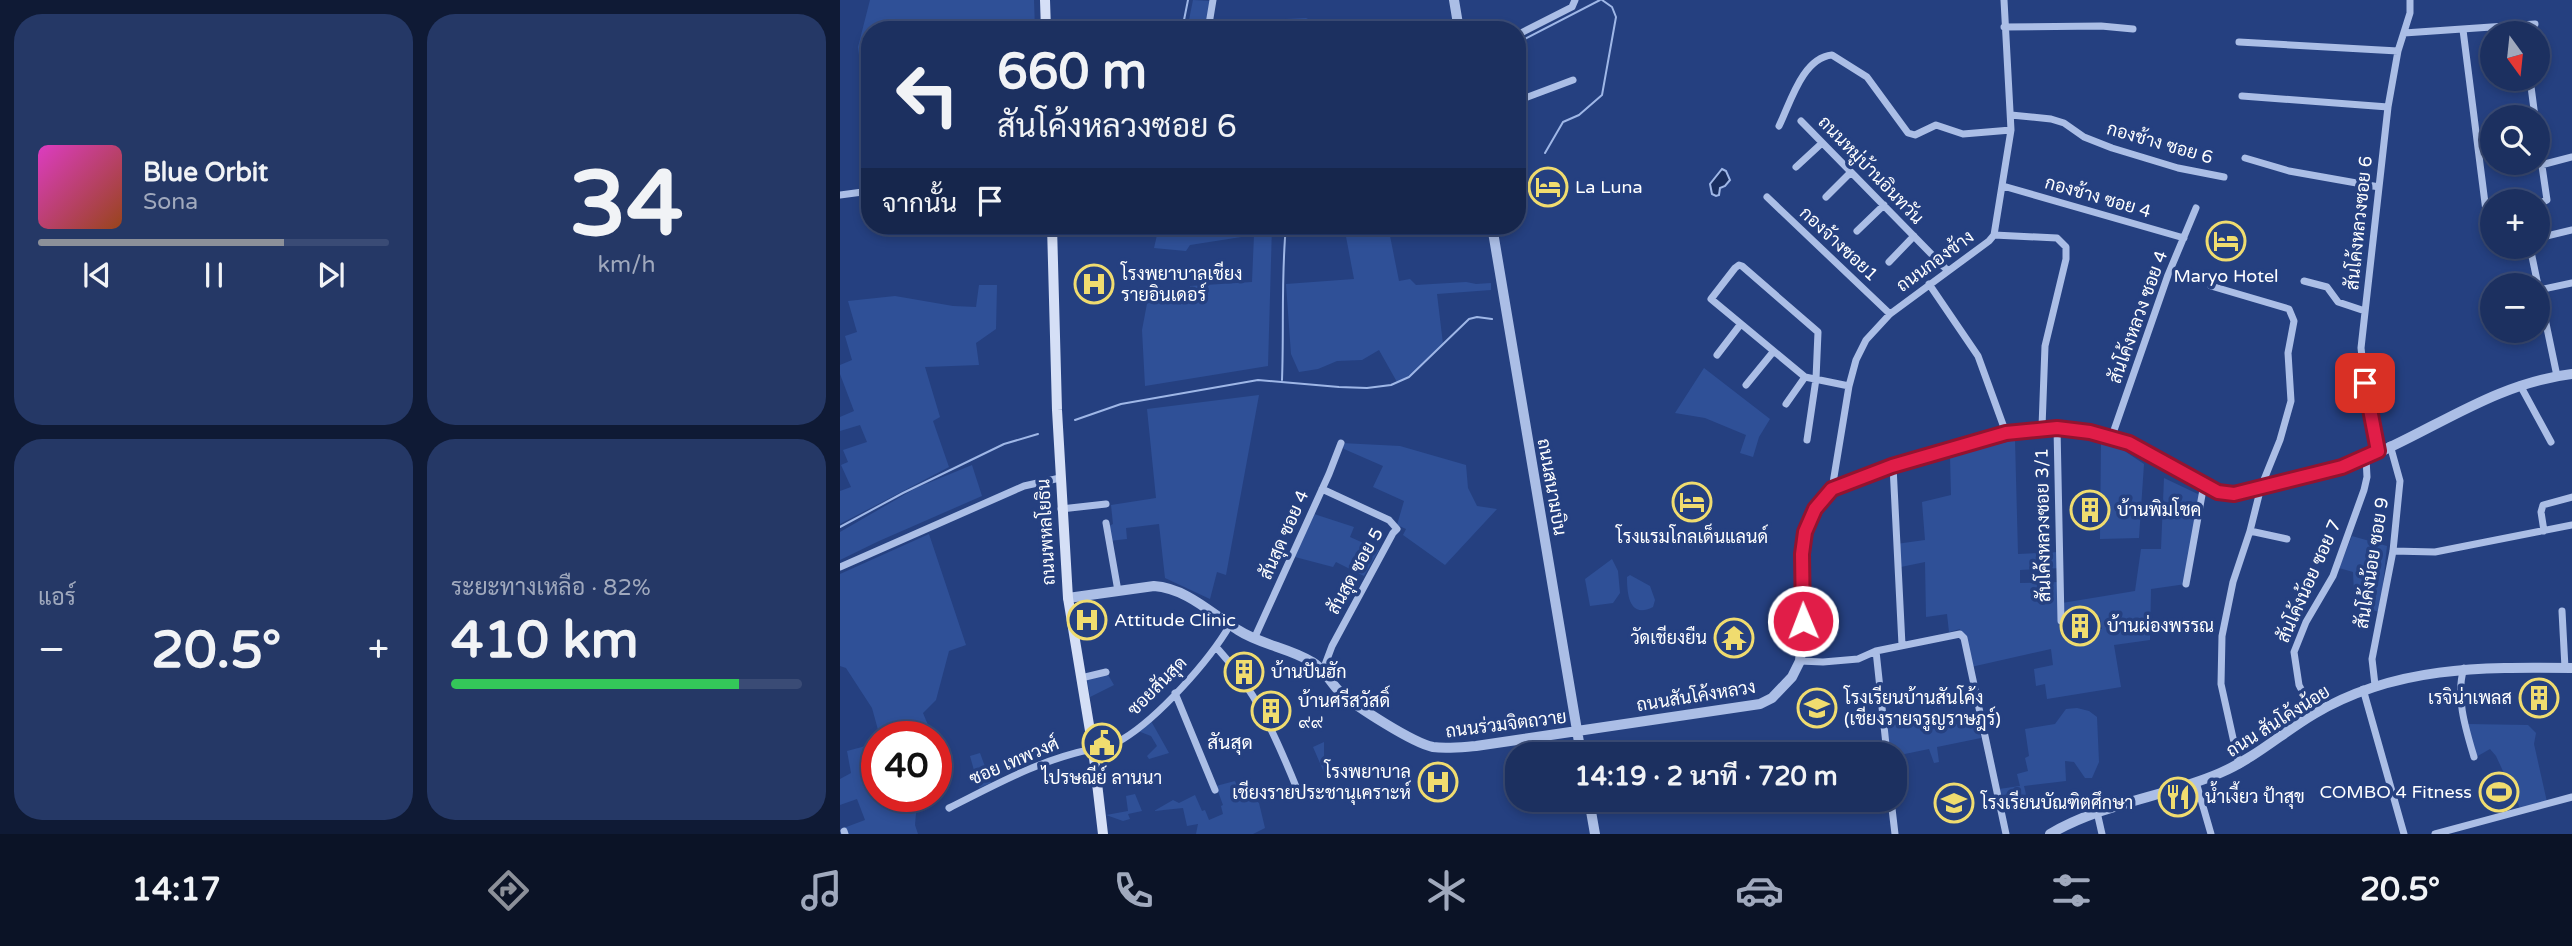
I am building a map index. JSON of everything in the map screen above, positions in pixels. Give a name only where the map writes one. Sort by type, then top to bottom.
[{"type":"main road","points":[[1045,0],[1046,21]]},
{"type":"main road","name":"ถนนพหลโยธิน","points":[[1052,235],[1061,509],[1068,598],[1093,751],[1103,834]]},
{"type":"street","points":[[1210,21],[1213,0]]},
{"type":"street","points":[[1454,0],[1458,21]]},
{"type":"street","points":[[1526,31],[1572,7],[1576,0]]},
{"type":"street","name":"ถนนกองช้าง","points":[[1832,489],[1849,386],[1856,360],[1866,340],[1890,314],[1989,242],[1994,235],[2011,130],[2004,0]]},
{"type":"street","name":"สันโค้งหลวงซอย 6","points":[[2378,451],[2361,348],[2388,107],[2398,51],[2410,13],[2410,0]]},
{"type":"street","points":[[2004,27],[2101,26],[2133,29]]},
{"type":"street","points":[[2463,30],[2483,189]]},
{"type":"street","points":[[2404,33],[2480,30]]},
{"type":"street","points":[[2239,42],[2398,51]]},
{"type":"street","points":[[1779,126],[1804,74],[1815,62],[1832,55],[1867,77],[1908,133],[1915,135],[1936,125],[1963,134],[2011,130]]},
{"type":"street","points":[[1526,98],[1573,80]]},
{"type":"street","points":[[2242,96],[2388,107]]},
{"type":"street","name":"กองช้าง ซอย 6","points":[[2011,115],[2051,119],[2112,148],[2178,168],[2224,177]]},
{"type":"street","name":"ถนนหมู่บ้านอินทวัน","points":[[1801,121],[1947,270]]},
{"type":"street","points":[[1797,167],[1822,143]]},
{"type":"street","points":[[2550,163],[2572,157]]},
{"type":"street","points":[[2245,158],[2288,171],[2379,187]]},
{"type":"street","points":[[1826,197],[1851,172]]},
{"type":"street","name":"กองช้าง ซอย 4","points":[[2003,186],[2184,238]]},
{"type":"street","points":[[840,195],[861,192]]},
{"type":"street","name":"กองจ้างซอย1","points":[[1767,197],[1890,314]]},
{"type":"street","points":[[1857,231],[1884,205]]},
{"type":"street","name":"สันโค้งหลวง ซอย 4","points":[[2112,436],[2168,275],[2196,208]]},
{"type":"street","points":[[2550,235],[2572,230]]},
{"type":"street","name":"ถนนสนามบิน","points":[[1494,235],[1579,742]]},
{"type":"street","points":[[1994,235],[2057,238],[2066,247],[2066,259],[2045,346],[2042,427]]},
{"type":"street","points":[[1889,262],[1913,236]]},
{"type":"street","points":[[1807,440],[1816,379],[1818,332],[1739,265],[1711,299],[1805,377],[1816,379],[1849,386]]},
{"type":"street","points":[[2304,281],[2327,287],[2338,302],[2365,311]]},
{"type":"street","points":[[2550,288],[2572,283]]},
{"type":"street","points":[[1929,284],[1978,356],[2006,433]]},
{"type":"street","points":[[2211,286],[2289,309],[2294,321],[2288,353],[2291,401],[2280,440],[2261,486],[2233,582],[2220,656],[2221,684],[2239,765]]},
{"type":"street","points":[[1717,355],[1741,325]]},
{"type":"street","points":[[2550,343],[2557,376]]},
{"type":"street","points":[[1746,385],[1773,352]]},
{"type":"street","points":[[1832,489],[1892,466],[2006,433],[2042,427],[2112,436],[2218,492],[2234,494],[2342,467],[2366,458],[2496,394],[2520,385],[2572,374]]},
{"type":"street","points":[[1786,404],[1805,377]]},
{"type":"street","points":[[2520,385],[2551,442]]},
{"type":"street","name":"สันโค้งหลวงซอย 3/1","points":[[2057,428],[2061,621]]},
{"type":"street","name":"สันสุด ซอย 4","points":[[1254,639],[1341,443]]},
{"type":"street","name":"สันโค้งน้อย ซอย 9","points":[[2375,685],[2372,659],[2393,551],[2400,481],[2390,445]]},
{"type":"street","name":"สันโค้งน้อย ซอย 7","points":[[2314,714],[2299,685],[2294,652],[2306,622],[2333,576],[2364,490],[2367,477],[2366,458]]},
{"type":"street","points":[[1892,466],[1902,645]]},
{"type":"street","points":[[840,566],[1024,486],[1060,478]]},
{"type":"street","points":[[2186,584],[2203,484]]},
{"type":"street","name":"สันสุด ซอย 5","points":[[1322,489],[1389,520],[1397,529],[1332,646],[1323,670]]},
{"type":"street","name":"ถนนสันโค้งหลวง","points":[[1577,731],[1760,704],[1783,689],[1800,661],[1803,621],[1802,554],[1805,532],[1815,509],[1832,489]]},
{"type":"street","points":[[2544,531],[2541,512],[2543,505],[2572,497]]},
{"type":"street","points":[[1061,509],[1106,504]]},
{"type":"street","points":[[1107,523],[1118,591]]},
{"type":"street","points":[[2393,551],[2435,552],[2572,525]]},
{"type":"street","points":[[2250,531],[2287,540]]},
{"type":"street","name":"ถนนร่วมจิตถวาย","points":[[1068,598],[1154,586],[1169,587],[1254,639],[1311,660],[1323,670],[1342,694],[1420,743],[1433,747],[1476,746],[1577,731]]},
{"type":"street","points":[[2562,611],[2569,668]]},
{"type":"street","name":"ซอยสันสุด","points":[[1093,751],[1113,745],[1133,733],[1217,648],[1230,625]]},
{"type":"street","points":[[1800,661],[1858,659],[1876,651],[1960,634],[1964,638],[1975,681],[2006,834]]},
{"type":"street","points":[[1217,648],[1250,687],[1273,730],[1297,789]]},
{"type":"street","points":[[1876,651],[1886,742]]},
{"type":"street","points":[[2464,668],[2461,677],[2462,716],[2474,757]]},
{"type":"street","name":"ถนน สันโค้งน้อย","points":[[2050,834],[2097,813],[2196,782],[2239,765],[2314,714],[2375,685],[2464,668],[2569,668]]},
{"type":"street","points":[[1081,678],[1106,672]]},
{"type":"street","points":[[2363,689],[2404,834]]},
{"type":"street","points":[[1175,693],[1215,790]]},
{"type":"street","name":"ซอย เทพวงศ์","points":[[952,806],[1011,776],[1066,754],[1093,751]]},
{"type":"street","points":[[2196,782],[2211,834]]},
{"type":"street","points":[[2435,834],[2572,797]]},
{"type":"street","points":[[1591,812],[1595,834]]},
{"type":"street","points":[[1892,812],[1895,834]]},
{"type":"street","points":[[2097,813],[2102,834]]},
{"type":"shaded area","points":[[870,0],[1034,0],[1035,21],[865,21]]},
{"type":"shaded area","points":[[1193,0],[1210,1],[1207,21],[1189,21]]},
{"type":"shaded area","points":[[1306,18],[1313,21],[1246,21]]},
{"type":"shaded area","points":[[861,35],[861,71],[858,47]]},
{"type":"shaded area","points":[[1722,169],[1730,180],[1720,188],[1719,195],[1716,196],[1712,194],[1710,184]]},
{"type":"shaded area","points":[[1157,235],[1254,235],[1190,245],[1186,251],[1154,248]]},
{"type":"shaded area","points":[[1254,235],[1272,235],[1268,366],[1145,386],[1142,330],[1149,293],[1189,293],[1190,286],[1252,282]]},
{"type":"shaded area","points":[[1346,235],[1390,235],[1399,281],[1410,279],[1416,285],[1491,283],[1491,290],[1437,294],[1443,344],[1409,377],[1397,382],[1379,350],[1362,360],[1337,361],[1318,369],[1299,372],[1291,354],[1286,284],[1354,279]]},
{"type":"shaded area","points":[[979,285],[997,285],[996,329],[976,343],[979,365],[925,367],[940,417],[933,421],[949,467],[840,524],[840,491],[851,487],[841,465],[848,462],[843,450],[867,442],[860,425],[840,431],[840,417],[854,411],[840,374],[840,365],[852,360],[845,336],[857,332],[848,301],[895,296],[953,306],[976,307]]},
{"type":"shaded area","points":[[1704,368],[1770,419],[1759,437],[1753,457],[1740,453],[1746,435],[1705,418],[1675,413]]},
{"type":"shaded area","points":[[1259,395],[1226,575],[1217,572],[1210,599],[1165,578],[1159,524],[1126,528],[1127,539],[1109,541],[1107,527],[1113,524],[1111,505],[1156,498],[1147,409]]},
{"type":"shaded area","points":[[2015,440],[2018,554],[2060,552],[2061,568],[2020,570],[2020,583],[2061,582],[2062,603],[2135,591],[2141,549],[2161,549],[2164,478],[2202,496],[2186,584],[2151,589],[2150,640],[2114,645],[2121,687],[2047,699],[2045,684],[2036,686],[2034,669],[2053,665],[2051,649],[1971,667],[1960,629],[1949,632],[1947,614],[1926,617],[1925,562],[1896,568],[1896,544],[1925,540],[1922,502],[1951,495],[1950,456]],"holes":[[[2100,617],[2102,629],[2061,635],[2062,621]]]},
{"type":"shaded area","points":[[1341,443],[1400,446],[1466,465],[1468,488],[1477,506],[1497,509],[1445,565],[1403,535],[1406,529],[1397,525],[1404,501],[1373,487],[1383,466],[1344,449]]},
{"type":"shaded area","points":[[2101,444],[2123,450],[2144,464],[2139,538],[2100,539]]},
{"type":"shaded area","points":[[972,465],[982,496],[840,560],[840,532],[916,488]]},
{"type":"shaded area","points":[[1314,514],[1354,527],[1350,537],[1379,550],[1364,576],[1336,562],[1333,567],[1295,557]]},
{"type":"shaded area","points":[[929,534],[966,645],[949,651],[936,700],[923,713],[926,721],[876,721],[872,708],[846,668],[840,666],[840,574]]},
{"type":"shaded area","points":[[2352,536],[2387,546],[2380,612],[2367,609],[2368,598],[2354,593],[2353,572],[2339,568]]},
{"type":"shaded area","points":[[1612,559],[1618,571],[1620,593],[1613,603],[1590,606],[1585,579]]},
{"type":"shaded area","points":[[1630,575],[1650,586],[1655,600],[1653,607],[1639,610],[1631,603],[1627,584],[1627,577]]},
{"type":"shaded area","points":[[1107,673],[1114,685],[1090,697],[1087,679]]},
{"type":"shaded area","points":[[2066,709],[2089,711],[2097,717],[2099,762],[2092,778],[2085,778],[2074,762],[2065,761],[2066,781],[2024,786],[2028,803],[2002,806],[1999,789],[2020,786],[2017,774],[2028,771],[2025,729],[2055,724]]},
{"type":"shaded area","points":[[1927,720],[1931,729],[1978,720],[1981,738],[1937,747],[1939,762],[1934,763],[1929,749],[1907,754],[1907,742],[1889,742],[1887,726]]},
{"type":"shaded area","points":[[1151,721],[1169,753],[1149,759],[1147,756],[1157,746],[1151,736],[1138,731]]},
{"type":"shaded area","points":[[2467,724],[2528,725],[2536,733],[2534,744],[2547,802],[2520,808],[2496,756],[2490,749],[2476,757]]},
{"type":"shaded area","points":[[1324,742],[1324,758],[1337,770],[1326,777],[1313,747]]},
{"type":"shaded area","points":[[861,747],[861,810],[857,799],[840,805],[840,779],[851,773],[847,751]]},
{"type":"shaded area","points":[[980,753],[991,783],[979,788],[970,756]]},
{"type":"shaded area","points":[[1235,781],[1241,799],[1251,797],[1259,803],[1265,828],[1253,834],[1196,834],[1198,824],[1187,826],[1183,808],[1154,811],[1173,800],[1179,803],[1195,795],[1209,820],[1223,814],[1223,805],[1216,786]]},
{"type":"shaded area","points":[[1135,794],[1142,811],[1128,814],[1130,819],[1123,821],[1106,815],[1128,811],[1126,796]]},
{"type":"shaded area","points":[[862,812],[916,812],[918,834],[842,834],[841,829],[865,820]]},
{"type":"waterway","points":[[1184,21],[1188,0]]},
{"type":"waterway","points":[[1526,38],[1600,0]]},
{"type":"waterway","points":[[1545,153],[1563,122],[1579,115],[1602,95],[1616,17],[1612,7],[1602,0]]},
{"type":"waterway","points":[[1282,380],[1286,235]]},
{"type":"waterway","points":[[1075,420],[1121,404],[1258,380],[1339,387],[1391,385],[1409,377],[1469,319],[1492,319]]},
{"type":"waterway","points":[[840,527],[1004,444],[1038,434]]},
{"type":"place","name":"La Luna","points":[[1548,187]]},
{"type":"place","name":"Maryo Hotel","points":[[2226,241]]},
{"type":"place","name":"โรงพยาบาลเชียง รายอินเดอร์","points":[[1094,284]]},
{"type":"place","name":"โรงแรมโกลเด็นแลนด์","points":[[1692,502]]},
{"type":"place","name":"บ้านพิมโชค","points":[[2090,510]]},
{"type":"place","name":"Attitude Clinic","points":[[1087,620]]},
{"type":"place","name":"บ้านผ่องพรรณ","points":[[2080,626]]},
{"type":"place","name":"วัดเชียงยืน","points":[[1734,638]]},
{"type":"place","name":"บ้านปันฮัก","points":[[1244,672]]},
{"type":"place","name":"เรจิน่าเพลส","points":[[2539,698]]},
{"type":"place","name":"โรงเรียนบ้านสันโค้ง (เชียงรายจรูญราษฎร์)","points":[[1817,708]]},
{"type":"place","name":"บ้านศรีสวัสดิ์ ๙๙","points":[[1271,711]]},
{"type":"place","name":"ไปรษณีย์ ลานนา","points":[[1102,743]]},
{"type":"place","name":"โรงพยาบาล เชียงรายประชานุเคราะห์","points":[[1438,782]]},
{"type":"place","name":"COMBO 4 Fitness","points":[[2499,792]]},
{"type":"place","name":"น้ำเงี้ยว ป้าสุข","points":[[2178,797]]},
{"type":"place","name":"โรงเรียนบัณฑิตศึกษา","points":[[1954,803]]},
{"type":"district","name":"สันสุด","points":[[1230,742]]},
{"type":"route","points":[[1803,621],[1802,554],[1805,532],[1815,509],[1832,489],[1892,466],[1970,442],[2042,427],[2112,436],[2218,492],[2234,494],[2342,467],[2378,451],[2365,383]]}]
